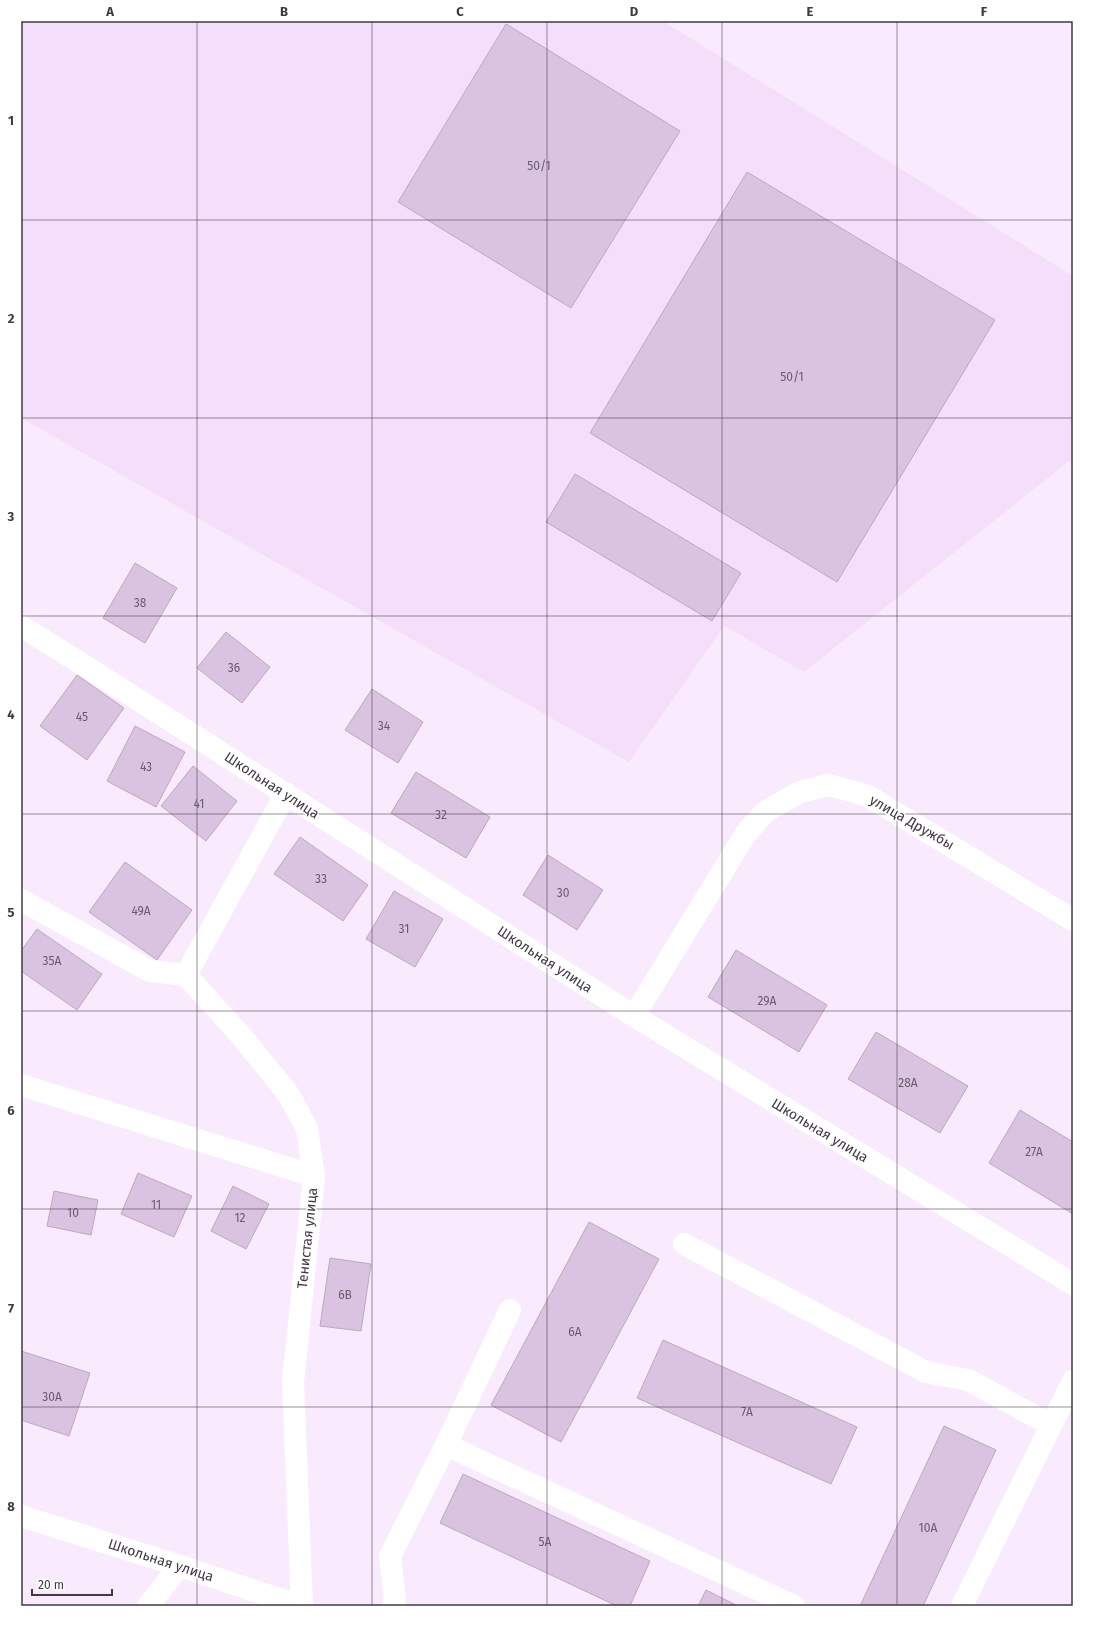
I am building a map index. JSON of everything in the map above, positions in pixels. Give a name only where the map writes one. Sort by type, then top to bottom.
[{"type":"street","name":"Школьная улица","points":[[21,626],[286,793],[634,1016],[1073,1284]]},
{"type":"street","name":"улица Дружбы","points":[[634,1016],[746,833],[765,812],[800,792],[829,784],[868,796],[1073,920]]},
{"type":"street","points":[[186,975],[286,793]]},
{"type":"street","points":[[21,900],[150,971],[186,975],[243,1038],[289,1095],[307,1130],[314,1176]]},
{"type":"street","name":"Тенистая улица","points":[[21,1085],[314,1176],[293,1382],[301,1606]]},
{"type":"street","points":[[684,1244],[926,1372],[968,1380],[1051,1425]]},
{"type":"street","points":[[394,1606],[395,1600],[390,1556],[446,1445],[510,1310]]},
{"type":"street","points":[[962,1606],[1073,1381]]},
{"type":"street","points":[[446,1445],[794,1606]]},
{"type":"street","name":"Школьная улица","points":[[21,1516],[301,1606]]},
{"type":"street","points":[[148,1606],[180,1566]]},
{"type":"shaded area","points":[[21,21],[663,21],[1073,276],[1073,458],[804,672],[724,626],[629,762],[21,418]]},
{"type":"building","points":[[506,24],[680,131],[571,308],[398,202]]},
{"type":"building","points":[[747,172],[995,320],[837,582],[590,433]]},
{"type":"building","points":[[575,474],[741,573],[712,621],[546,522]]},
{"type":"building","points":[[135,563],[177,588],[145,643],[103,618]]},
{"type":"building","points":[[226,632],[270,667],[242,703],[197,668]]},
{"type":"building","points":[[77,675],[124,708],[87,760],[40,726]]},
{"type":"building","points":[[372,689],[423,722],[398,763],[345,730]]},
{"type":"building","points":[[135,726],[185,752],[156,807],[107,781]]},
{"type":"building","points":[[193,766],[237,801],[206,841],[161,806]]},
{"type":"building","points":[[416,772],[490,817],[466,858],[391,813]]},
{"type":"building","points":[[300,837],[368,885],[343,921],[274,874]]},
{"type":"building","points":[[548,855],[603,890],[577,930],[523,895]]},
{"type":"building","points":[[125,862],[192,910],[157,960],[89,912]]},
{"type":"building","points":[[394,891],[443,919],[415,967],[366,939]]},
{"type":"building","points":[[37,929],[102,974],[77,1010],[21,971],[21,951]]},
{"type":"building","points":[[736,950],[827,1005],[799,1052],[708,997]]},
{"type":"building","points":[[876,1032],[968,1086],[940,1133],[848,1079]]},
{"type":"building","points":[[1020,1110],[1073,1142],[1073,1214],[989,1163]]},
{"type":"building","points":[[138,1173],[192,1196],[174,1237],[121,1214]]},
{"type":"building","points":[[233,1186],[269,1204],[246,1249],[211,1231]]},
{"type":"building","points":[[54,1191],[98,1200],[91,1235],[47,1226]]},
{"type":"building","points":[[589,1222],[659,1259],[561,1442],[491,1405]]},
{"type":"building","points":[[330,1258],[371,1264],[361,1331],[320,1326]]},
{"type":"building","points":[[663,1340],[857,1427],[831,1484],[637,1398]]},
{"type":"building","points":[[21,1351],[90,1373],[69,1436],[21,1420]]},
{"type":"building","points":[[944,1426],[996,1450],[923,1606],[860,1606]]},
{"type":"building","points":[[463,1474],[650,1561],[630,1606],[617,1606],[440,1523]]},
{"type":"building","points":[[706,1590],[738,1606],[698,1606]]}]
